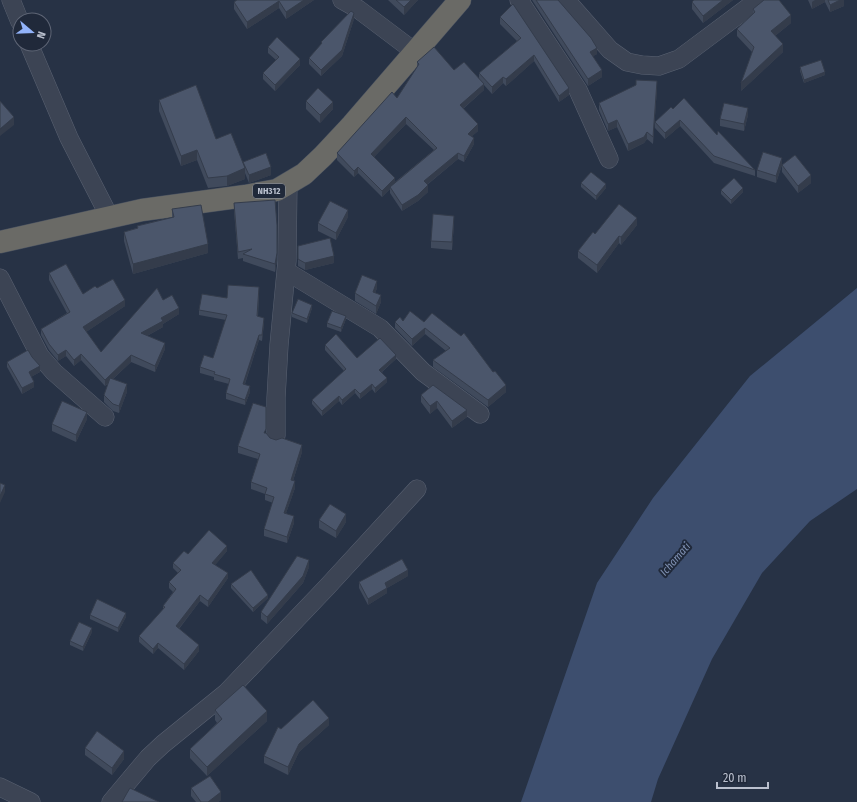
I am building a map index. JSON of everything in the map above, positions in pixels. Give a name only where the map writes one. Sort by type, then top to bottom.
[{"type":"highway","name":"NH312","points":[[0,242],[142,210],[252,195],[277,190],[304,174],[323,156],[460,0]]},
{"type":"street","points":[[11,0],[16,12]]},
{"type":"street","points":[[342,0],[415,52]]},
{"type":"street","points":[[519,0],[578,90],[609,159]]},
{"type":"street","points":[[566,0],[610,50],[627,62],[659,66],[680,59],[758,0]]},
{"type":"street","points":[[32,52],[69,138],[110,218]]},
{"type":"street","points":[[276,436],[276,398],[279,344],[286,271],[288,183]]},
{"type":"street","points":[[286,271],[380,328],[423,372],[480,414]]},
{"type":"street","points":[[0,278],[40,356],[54,372],[105,417]]},
{"type":"street","points":[[111,802],[148,758],[226,693],[327,587],[417,489]]},
{"type":"street","points":[[0,787],[31,802]]},
{"type":"water","name":"Ichamati","points":[[857,288],[857,489],[810,521],[762,573],[712,659],[658,779],[651,802],[521,802],[597,583],[653,498],[750,376]]},
{"type":"building","points":[[237,0],[304,0],[286,12],[279,1],[247,22],[234,2]]},
{"type":"building","points":[[396,0],[411,0],[404,7]]},
{"type":"building","points":[[536,0],[558,0],[591,38],[597,48],[590,52],[602,70],[588,79]]},
{"type":"building","points":[[694,0],[723,0],[703,16],[692,2]]},
{"type":"building","points":[[764,0],[779,0],[791,15],[771,31],[783,44],[741,83],[754,47],[737,29],[755,12],[753,9]]},
{"type":"building","points":[[828,0],[840,0],[830,5]]},
{"type":"building","points":[[513,4],[569,88],[559,96],[534,55],[506,79],[503,77],[492,87],[479,73],[521,38],[500,17]]},
{"type":"building","points":[[351,11],[354,13],[342,50],[321,70],[309,58],[322,43],[321,42]]},
{"type":"building","points":[[277,37],[300,59],[275,85],[263,73],[279,57],[268,47]]},
{"type":"building","points":[[434,47],[454,70],[464,62],[484,84],[460,105],[478,124],[468,134],[474,138],[464,156],[458,153],[424,181],[428,185],[418,195],[402,205],[390,187],[437,148],[406,117],[371,154],[395,178],[382,191],[358,167],[354,171],[337,153],[392,92],[397,98],[419,64],[417,62]]},
{"type":"building","points":[[821,60],[825,72],[804,80],[800,67]]},
{"type":"building","points":[[636,80],[657,81],[653,137],[647,132],[644,137],[628,144],[617,120],[608,124],[599,103],[636,85]]},
{"type":"building","points":[[196,85],[216,139],[231,133],[245,168],[227,176],[208,178],[197,150],[181,156],[159,100]]},
{"type":"building","points":[[318,88],[333,102],[320,115],[306,101]]},
{"type":"building","points":[[684,98],[717,135],[718,131],[755,170],[714,156],[680,120],[665,133],[655,122],[671,107],[673,109]]},
{"type":"building","points":[[0,101],[14,117],[0,129]]},
{"type":"building","points":[[724,103],[748,108],[744,124],[720,119]]},
{"type":"building","points":[[763,152],[782,158],[776,176],[757,170]]},
{"type":"building","points":[[266,153],[271,167],[249,175],[243,162]]},
{"type":"building","points":[[795,155],[811,175],[798,186],[782,165]]},
{"type":"building","points":[[591,172],[606,184],[596,196],[581,183]]},
{"type":"building","points":[[734,178],[743,188],[731,200],[721,190]]},
{"type":"building","points":[[275,200],[277,253],[275,264],[243,254],[252,249],[238,252],[234,203]]},
{"type":"building","points":[[330,201],[348,210],[336,233],[318,223]]},
{"type":"building","points":[[619,204],[637,218],[621,237],[619,236],[597,265],[578,251],[593,232],[595,234]]},
{"type":"building","points":[[201,205],[208,244],[133,264],[124,232],[138,228],[137,226],[174,217],[172,209]]},
{"type":"building","points":[[433,214],[454,216],[452,242],[431,241]]},
{"type":"building","points":[[330,238],[334,256],[305,263],[298,259],[298,246]]},
{"type":"building","points":[[66,264],[83,294],[95,286],[97,288],[113,279],[125,300],[83,327],[101,352],[157,288],[163,300],[172,295],[179,308],[161,318],[163,321],[141,333],[165,343],[155,366],[131,355],[105,380],[81,354],[74,360],[66,350],[58,355],[49,344],[41,329],[70,312],[49,273]]},
{"type":"building","points":[[362,275],[377,281],[373,292],[381,295],[376,306],[355,293]]},
{"type":"building","points":[[228,285],[259,287],[257,316],[264,318],[262,335],[259,335],[243,384],[250,386],[245,400],[226,393],[230,379],[214,374],[215,372],[200,367],[204,355],[213,358],[227,315],[199,310],[202,294],[227,298]]},
{"type":"building","points":[[298,299],[312,305],[307,319],[292,313]]},
{"type":"building","points":[[332,311],[346,316],[341,328],[327,323]]},
{"type":"building","points":[[410,311],[424,322],[432,313],[461,336],[464,333],[493,372],[495,371],[506,385],[488,400],[433,360],[450,348],[425,328],[412,339],[395,322],[400,317],[403,321]]},
{"type":"building","points":[[336,334],[357,358],[380,338],[396,355],[379,370],[387,378],[375,388],[372,384],[360,394],[355,389],[342,400],[339,396],[322,411],[312,400],[346,369],[325,345]]},
{"type":"building","points":[[28,350],[40,366],[29,372],[34,382],[22,388],[7,362]]},
{"type":"building","points":[[110,378],[127,384],[119,406],[113,404],[104,395]]},
{"type":"building","points":[[433,385],[467,410],[452,421],[437,401],[430,406],[421,395]]},
{"type":"building","points":[[62,401],[87,412],[76,435],[52,424]]},
{"type":"building","points":[[253,403],[266,407],[266,429],[264,433],[266,433],[270,438],[276,440],[282,438],[302,445],[291,480],[295,481],[284,513],[294,516],[287,537],[264,529],[274,497],[265,494],[267,488],[251,482],[260,454],[238,446]]},
{"type":"building","points":[[0,483],[5,485],[0,496]]},
{"type":"building","points":[[330,504],[346,514],[336,531],[319,520]]},
{"type":"building","points":[[209,530],[227,546],[212,563],[228,573],[208,601],[200,595],[176,626],[199,645],[184,664],[158,643],[153,649],[139,636],[165,607],[163,606],[176,589],[169,582],[181,570],[173,563],[184,551],[188,554]]},
{"type":"building","points":[[297,556],[309,560],[303,576],[267,617],[261,612]]},
{"type":"building","points":[[402,559],[408,570],[385,583],[387,588],[368,599],[359,582]]},
{"type":"building","points":[[251,570],[268,595],[253,608],[231,584]]},
{"type":"building","points":[[97,599],[126,613],[118,628],[90,615]]},
{"type":"building","points":[[79,622],[92,628],[83,647],[70,641]]},
{"type":"building","points":[[243,685],[267,711],[207,767],[190,749],[222,719],[215,710]]},
{"type":"building","points":[[313,700],[329,718],[299,744],[288,767],[264,756],[278,727],[281,729]]},
{"type":"building","points":[[97,731],[124,751],[112,768],[85,748]]},
{"type":"building","points":[[210,776],[221,792],[208,802],[201,802],[191,788]]},
{"type":"building","points":[[130,788],[159,802],[122,802]]}]
